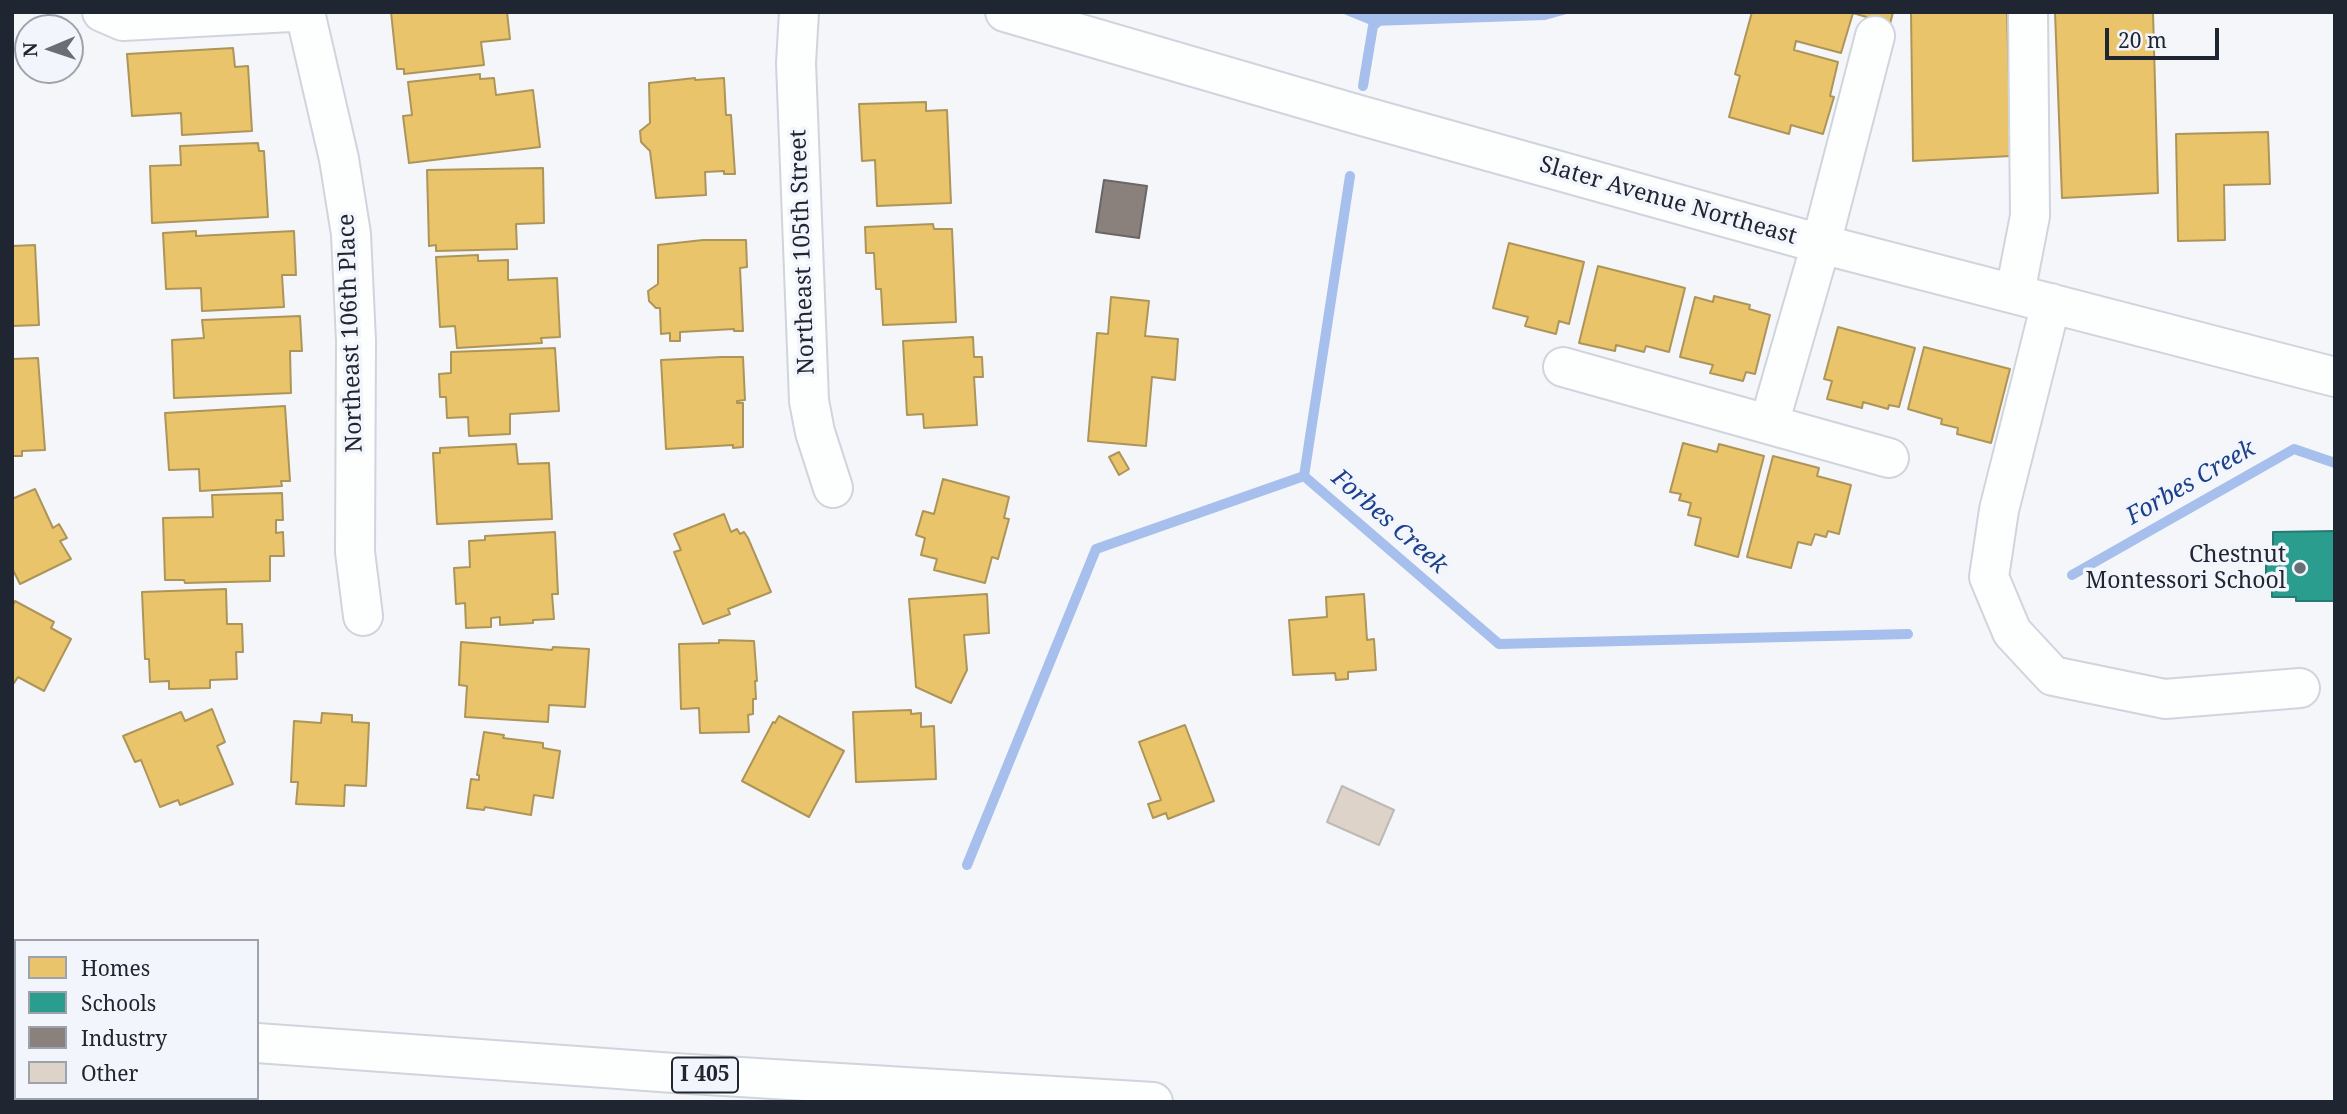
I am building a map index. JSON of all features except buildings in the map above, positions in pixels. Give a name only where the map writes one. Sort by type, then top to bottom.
[{"type":"main road","points":[[102,12],[123,21],[291,12]]},
{"type":"main road","name":"Northeast 106th Place","points":[[305,12],[339,159],[351,233],[356,341],[355,552],[363,616]]},
{"type":"main road","name":"Northeast 105th Street","points":[[799,12],[796,63],[809,401],[815,432],[833,488]]},
{"type":"main road","name":"Slater Avenue Northeast","points":[[1006,12],[1359,115],[1821,244],[2335,377]]},
{"type":"main road","points":[[2015,293],[2030,216],[2028,12]]},
{"type":"main road","points":[[1769,424],[1821,244],[1875,36]]},
{"type":"main road","points":[[2051,303],[1999,510],[1989,577],[2012,632],[2053,676],[2165,699],[2300,688]]},
{"type":"main road","points":[[1563,366],[1889,458]]},
{"type":"main road","name":"I 405","points":[[259,1043],[660,1072],[1153,1102]]},
{"type":"water","points":[[1339,12],[1574,12],[1545,20],[1373,26]]},
{"type":"waterway","points":[[1363,86],[1373,26],[1389,12]]},
{"type":"waterway","points":[[1304,476],[1350,176]]},
{"type":"waterway","name":"Forbes Creek","points":[[2072,575],[2294,449],[2335,463]]},
{"type":"waterway","name":"Forbes Creek","points":[[967,865],[1096,549],[1304,476],[1499,644],[1908,634]]},
{"type":"place","name":"Chestnut Montessori School","points":[[2300,568]]}]
